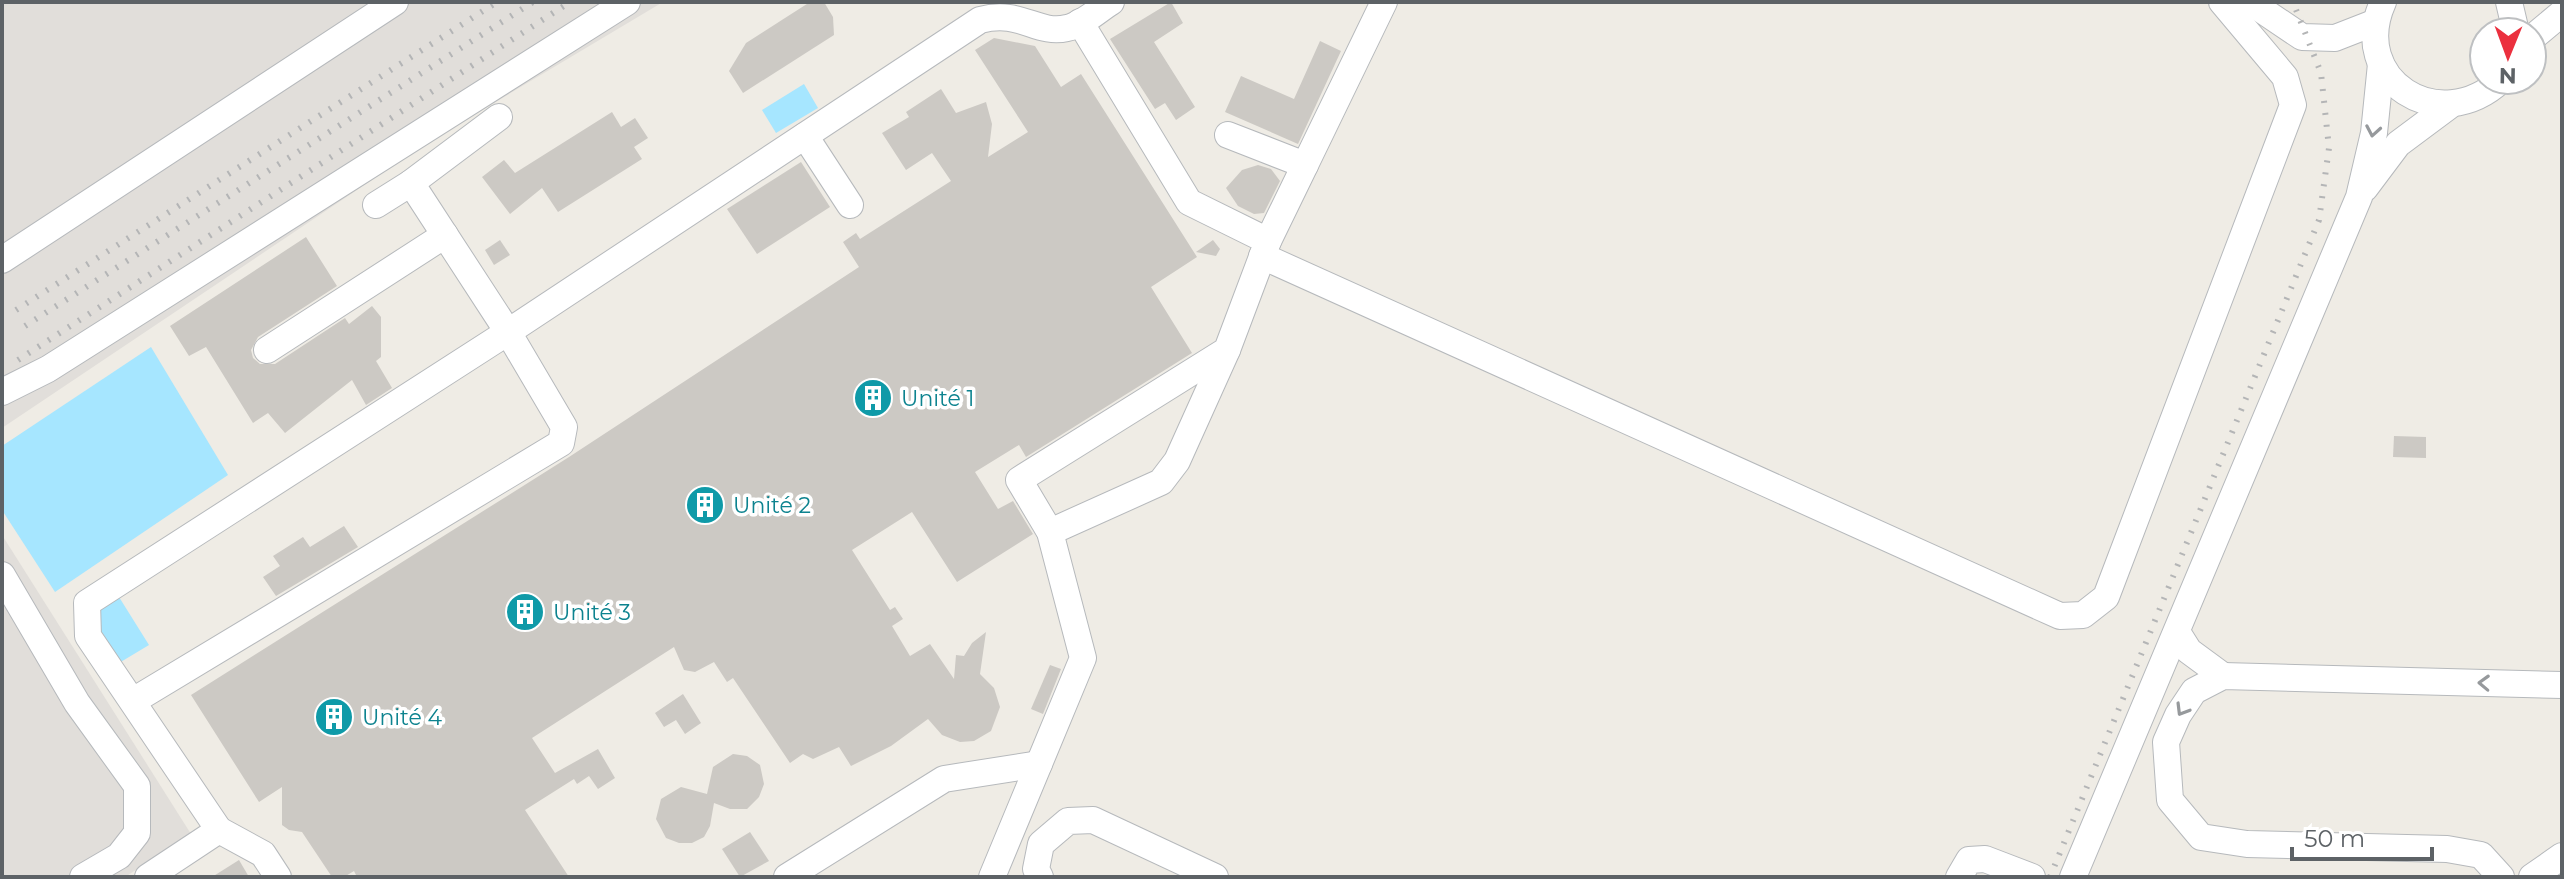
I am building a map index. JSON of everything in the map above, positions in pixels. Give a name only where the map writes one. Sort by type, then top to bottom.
[{"type":"street","points":[[2,260],[395,2]]},
{"type":"street","points":[[2,392],[48,369],[627,2]]},
{"type":"street","points":[[278,877],[263,854],[219,830],[88,636],[87,603],[508,332],[980,20],[1008,8],[1039,27],[1067,29],[1111,2]]},
{"type":"street","points":[[1050,532],[1161,482],[1177,461],[1227,350],[1265,249],[1384,2]]},
{"type":"street","points":[[1080,22],[1189,202],[1265,249],[2060,616],[2083,615],[2106,597],[2293,105],[2285,77],[2222,2]]},
{"type":"street","points":[[2250,2],[2302,37],[2335,38],[2380,7]]},
{"type":"street","points":[[2073,877],[2359,197],[2374,133],[2381,64],[2376,43],[2380,7]]},
{"type":"street","points":[[2381,64],[2393,82],[2409,95],[2428,103],[2449,106],[2469,102],[2478,96]]},
{"type":"street","points":[[2359,197],[2398,144],[2449,106]]},
{"type":"street","points":[[376,205],[411,183],[499,117]]},
{"type":"street","points":[[1228,135],[1305,165]]},
{"type":"street","points":[[805,136],[850,205]]},
{"type":"street","points":[[133,701],[561,443],[564,427],[508,332],[411,183]]},
{"type":"street","points":[[267,350],[445,235]]},
{"type":"street","points":[[992,877],[1083,658],[1050,532],[1019,480],[1227,350]]},
{"type":"street","points":[[2,575],[77,703],[137,786],[137,833],[119,856],[83,877]]},
{"type":"street","points":[[2177,632],[2189,651],[2223,676]]},
{"type":"street","points":[[2501,877],[2481,855],[2447,849],[2247,844],[2201,837],[2170,800],[2166,742],[2178,715],[2194,691],[2223,676],[2562,685]]},
{"type":"street","points":[[787,877],[944,779],[1039,764]]},
{"type":"street","points":[[1040,877],[1036,869],[1041,844],[1068,821],[1093,820],[1215,877]]},
{"type":"street","points":[[148,877],[219,830]]},
{"type":"street","points":[[1011,831],[1041,844]]},
{"type":"street","points":[[2532,877],[2562,856]]},
{"type":"street","points":[[1959,877],[1969,860],[1985,859],[2032,877]]},
{"type":"street","points":[[2549,877],[2562,868]]},
{"type":"shaded area","points":[[2,2],[663,2],[427,143],[2,428]]},
{"type":"shaded area","points":[[2,535],[191,834],[125,877],[2,877]]},
{"type":"water","points":[[804,84],[818,108],[776,133],[762,110]]},
{"type":"water","points":[[151,347],[228,475],[55,592],[2,510],[2,446]]},
{"type":"water","points":[[119,597],[149,645],[119,663],[96,627],[98,610]]},
{"type":"building","points":[[810,2],[824,2],[833,17],[834,35],[743,93],[729,71],[746,43]]},
{"type":"building","points":[[1171,2],[1183,23],[1154,42],[1195,107],[1176,120],[1165,103],[1155,109],[1110,39]]},
{"type":"building","points":[[994,38],[1035,46],[1061,87],[1081,74],[1197,257],[1151,287],[1192,353],[1026,457],[1019,445],[975,472],[998,509],[1013,501],[1033,534],[957,582],[912,512],[852,550],[890,610],[895,607],[903,619],[892,626],[910,656],[930,644],[954,679],[956,655],[964,656],[972,643],[986,632],[980,674],[994,688],[1000,707],[991,731],[974,741],[960,742],[942,735],[928,719],[891,746],[851,766],[839,747],[813,759],[803,754],[790,763],[733,678],[727,682],[714,662],[695,672],[684,670],[674,647],[532,738],[555,773],[598,749],[615,778],[598,789],[589,776],[577,784],[574,779],[525,810],[569,877],[357,877],[354,871],[344,877],[332,877],[302,832],[289,830],[282,825],[282,787],[259,802],[191,695],[569,457],[859,267],[843,242],[856,233],[860,239],[951,181],[932,153],[906,170],[882,133],[909,117],[906,112],[941,89],[956,113],[986,102],[992,124],[988,157],[1028,132],[975,50]]},
{"type":"building","points":[[1320,41],[1341,51],[1298,144],[1225,112],[1241,76],[1294,99]]},
{"type":"building","points":[[612,112],[621,127],[635,118],[648,138],[634,147],[642,159],[558,212],[542,188],[510,214],[482,177],[504,160],[515,173]]},
{"type":"building","points":[[801,162],[830,207],[757,254],[727,209]]},
{"type":"building","points":[[1258,165],[1271,169],[1280,181],[1264,213],[1254,214],[1238,206],[1226,188],[1242,170]]},
{"type":"building","points":[[306,237],[337,286],[258,337],[251,350],[253,358],[260,364],[275,364],[345,318],[349,324],[372,306],[381,317],[381,357],[376,361],[392,388],[366,405],[352,380],[285,433],[268,413],[253,423],[206,347],[189,356],[170,326]]},
{"type":"building","points":[[500,240],[510,255],[494,265],[485,250]]},
{"type":"building","points":[[1213,240],[1220,249],[1216,256],[1196,252]]},
{"type":"building","points":[[2394,436],[2426,437],[2426,458],[2393,457]]},
{"type":"building","points":[[344,526],[358,547],[276,596],[263,577],[280,566],[273,556],[303,537],[310,547]]},
{"type":"building","points":[[1050,665],[1061,669],[1043,714],[1031,709]]},
{"type":"building","points":[[683,694],[701,723],[685,734],[676,720],[664,727],[655,713]]},
{"type":"building","points":[[733,754],[747,756],[760,765],[764,784],[759,797],[747,809],[730,809],[714,803],[710,826],[704,837],[692,843],[679,843],[666,838],[656,819],[661,799],[681,787],[707,794],[713,767]]},
{"type":"building","points":[[750,832],[769,861],[740,877],[722,849]]},
{"type":"building","points":[[239,860],[249,877],[212,877]]},
{"type":"railway","points":[[16,310],[497,2]]},
{"type":"railway","points":[[25,326],[533,2]]},
{"type":"railway","points":[[18,360],[570,2]]},
{"type":"railway","points":[[2050,877],[2319,220],[2329,148],[2321,73],[2293,2]]},
{"type":"place","name":"Unité 1","points":[[873,398]]},
{"type":"place","name":"Unité 2","points":[[705,505]]},
{"type":"place","name":"Unité 3","points":[[525,612]]},
{"type":"place","name":"Unité 4","points":[[334,717]]}]
